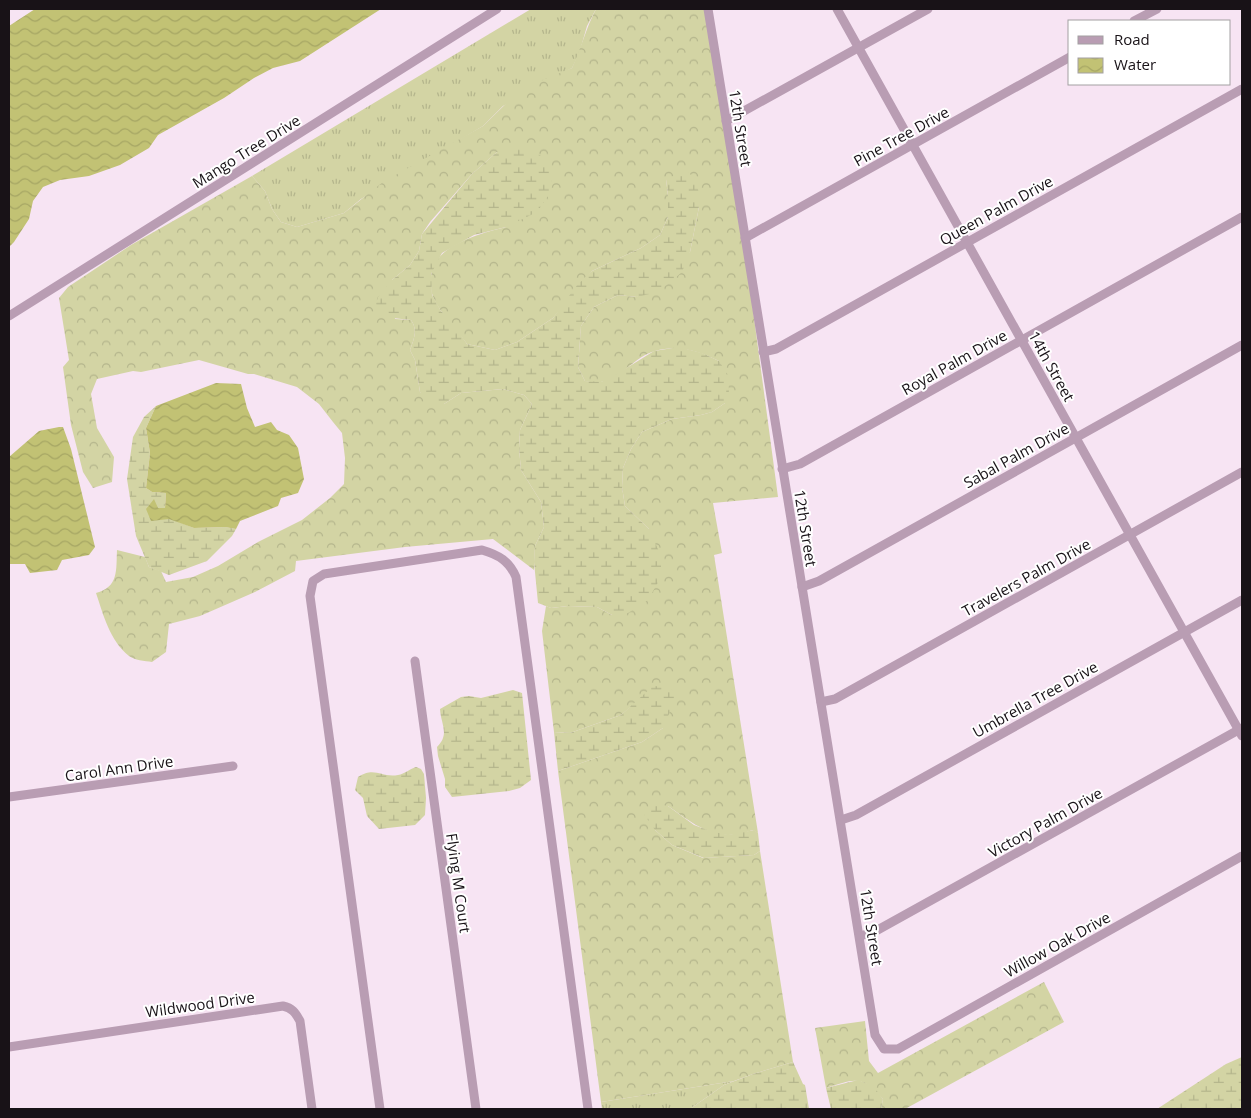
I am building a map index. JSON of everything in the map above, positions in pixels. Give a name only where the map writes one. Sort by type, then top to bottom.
[{"type":"street","name":"Mango Tree Drive","points":[[9,316],[497,9]]},
{"type":"street","name":"12th Street","points":[[708,9],[875,1035],[884,1049]]},
{"type":"street","name":"14th Street","points":[[837,9],[1241,731]]},
{"type":"street","points":[[726,121],[928,9]]},
{"type":"street","points":[[1136,20],[1157,9]]},
{"type":"street","name":"Pine Tree Drive","points":[[745,238],[1068,58]]},
{"type":"street","name":"Queen Palm Drive","points":[[763,352],[776,349],[1242,88]]},
{"type":"street","name":"Royal Palm Drive","points":[[782,469],[800,464],[1242,217]]},
{"type":"street","name":"Sabal Palm Drive","points":[[802,587],[820,581],[1242,345]]},
{"type":"street","name":"Travelers Palm Drive","points":[[821,702],[835,699],[1242,472]]},
{"type":"street","points":[[380,1109],[310,596],[313,581],[324,574],[482,550],[494,553],[505,560],[512,567],[516,577],[588,1109]]},
{"type":"street","name":"Umbrella Tree Drive","points":[[841,820],[856,815],[1242,600]]},
{"type":"street","name":"Flying M Court","points":[[415,661],[476,1109]]},
{"type":"street","name":"Victory Palm Drive","points":[[860,936],[874,932],[1241,731]]},
{"type":"street","name":"Carol Ann Drive","points":[[9,797],[233,766]]},
{"type":"street","name":"Willow Oak Drive","points":[[884,1049],[898,1049],[1242,856]]},
{"type":"street","name":"Wildwood Drive","points":[[9,1046],[283,1006],[295,1012],[300,1021],[312,1109]]},
{"type":"green space","points":[[531,9],[596,9],[587,26],[579,54],[572,68],[503,106],[483,126],[361,199],[344,213],[297,227],[281,222],[272,209],[265,191],[252,176]]},
{"type":"green space","points":[[596,9],[709,9],[735,176],[778,497],[713,503],[722,553],[714,555],[758,833],[753,830],[732,835],[713,833],[668,806],[655,830],[672,845],[703,858],[754,855],[760,851],[793,1062],[734,1081],[601,1102],[558,771],[642,742],[663,728],[634,704],[621,715],[570,733],[554,732],[542,631],[546,606],[551,608],[568,606],[597,607],[612,615],[649,529],[625,506],[622,487],[623,468],[631,449],[642,432],[672,419],[712,412],[725,403],[719,361],[704,354],[680,348],[664,349],[648,354],[615,377],[601,382],[585,381],[578,367],[581,326],[594,307],[618,295],[637,297],[690,252],[699,207],[666,179],[668,217],[660,235],[641,248],[592,271],[553,318],[517,342],[495,350],[467,344],[436,303],[431,291],[431,281],[433,269],[438,259],[447,250],[470,238],[506,227],[497,152],[472,174],[430,222],[422,234],[419,251],[410,265],[392,280],[395,319],[411,320],[415,331],[410,350],[415,360],[420,392],[444,404],[461,393],[503,389],[524,395],[532,404],[520,430],[519,448],[521,470],[541,502],[544,527],[535,546],[534,570],[493,539],[405,547],[296,561],[295,571],[255,592],[200,616],[169,624],[166,652],[152,662],[129,656],[122,650],[112,635],[101,610],[96,593],[109,587],[115,577],[117,550],[145,557],[149,567],[161,571],[166,582],[193,577],[218,566],[258,542],[302,520],[330,498],[344,484],[345,458],[342,433],[319,404],[297,387],[254,374],[199,360],[141,372],[133,371],[97,379],[91,394],[97,428],[114,457],[112,482],[93,488],[83,472],[71,425],[63,367],[69,360],[59,298],[68,287],[131,245],[252,176],[265,191],[272,209],[281,222],[297,227],[344,213],[383,182],[483,126],[521,89],[572,68]]},
{"type":"green space","points":[[524,146],[541,156],[552,172],[550,193],[537,212],[506,227],[474,235],[442,253],[431,274],[432,295],[441,311],[454,325],[467,344],[495,350],[517,342],[553,318],[577,285],[592,271],[641,248],[660,235],[668,217],[666,179],[686,171],[695,178],[699,193],[699,207],[690,252],[682,272],[654,293],[637,297],[618,295],[594,307],[581,326],[578,367],[585,381],[601,382],[654,351],[679,347],[702,353],[719,361],[728,375],[729,391],[725,403],[712,412],[672,419],[642,432],[631,449],[623,468],[622,487],[625,506],[649,529],[661,556],[661,577],[648,600],[628,613],[612,615],[597,607],[568,606],[551,608],[538,603],[534,562],[535,546],[544,527],[541,502],[521,470],[519,448],[520,430],[532,404],[524,395],[503,389],[461,393],[444,404],[433,404],[420,392],[415,360],[410,350],[415,335],[411,320],[383,317],[376,304],[378,297],[392,280],[410,265],[419,251],[422,234],[472,174],[497,152]]},
{"type":"green space","points":[[156,406],[146,428],[150,453],[146,488],[152,492],[166,493],[165,509],[146,509],[194,528],[225,527],[236,529],[232,536],[207,561],[169,575],[149,567],[136,536],[127,479],[133,437],[144,417]]},
{"type":"green space","points":[[653,686],[669,687],[677,695],[663,728],[642,742],[558,771],[554,732],[570,733],[621,715]]},
{"type":"green space","points":[[513,690],[522,693],[531,780],[520,788],[509,791],[452,797],[445,787],[445,779],[438,756],[437,747],[444,733],[440,709],[461,697],[481,698]]},
{"type":"green space","points":[[416,767],[421,769],[424,774],[425,815],[415,825],[379,829],[367,816],[363,798],[355,790],[358,777],[369,772],[398,775]]},
{"type":"green space","points":[[658,804],[668,806],[694,825],[710,831],[728,835],[754,830],[758,833],[760,851],[754,855],[704,858],[672,845],[655,830],[643,813],[643,809]]},
{"type":"green space","points":[[1044,982],[1064,1022],[905,1109],[881,1109],[883,1099],[869,1085],[863,1082],[844,1082],[826,1088],[815,1028],[865,1021],[869,1061],[878,1073]]},
{"type":"green space","points":[[1242,1057],[1242,1109],[1157,1109],[1226,1064]]},
{"type":"green space","points":[[793,1062],[805,1085],[809,1109],[690,1109],[724,1085]]},
{"type":"green space","points":[[858,1080],[873,1086],[883,1099],[881,1109],[831,1109],[826,1088]]},
{"type":"green space","points":[[734,1081],[724,1085],[690,1109],[602,1109],[601,1102]]},
{"type":"water","points":[[35,9],[381,9],[300,61],[273,68],[158,135],[149,148],[120,165],[89,176],[60,180],[43,187],[33,201],[29,219],[9,247],[9,26]]},
{"type":"water","points":[[216,383],[241,384],[247,408],[255,427],[271,422],[277,430],[289,435],[298,448],[304,479],[298,493],[281,498],[278,506],[240,521],[236,529],[225,527],[194,528],[169,519],[151,521],[146,509],[154,499],[158,508],[165,508],[166,493],[152,492],[146,488],[150,453],[146,428],[156,406]]},
{"type":"water","points":[[63,427],[71,449],[95,547],[89,555],[62,560],[57,570],[30,573],[25,564],[9,564],[9,457],[39,431]]}]
